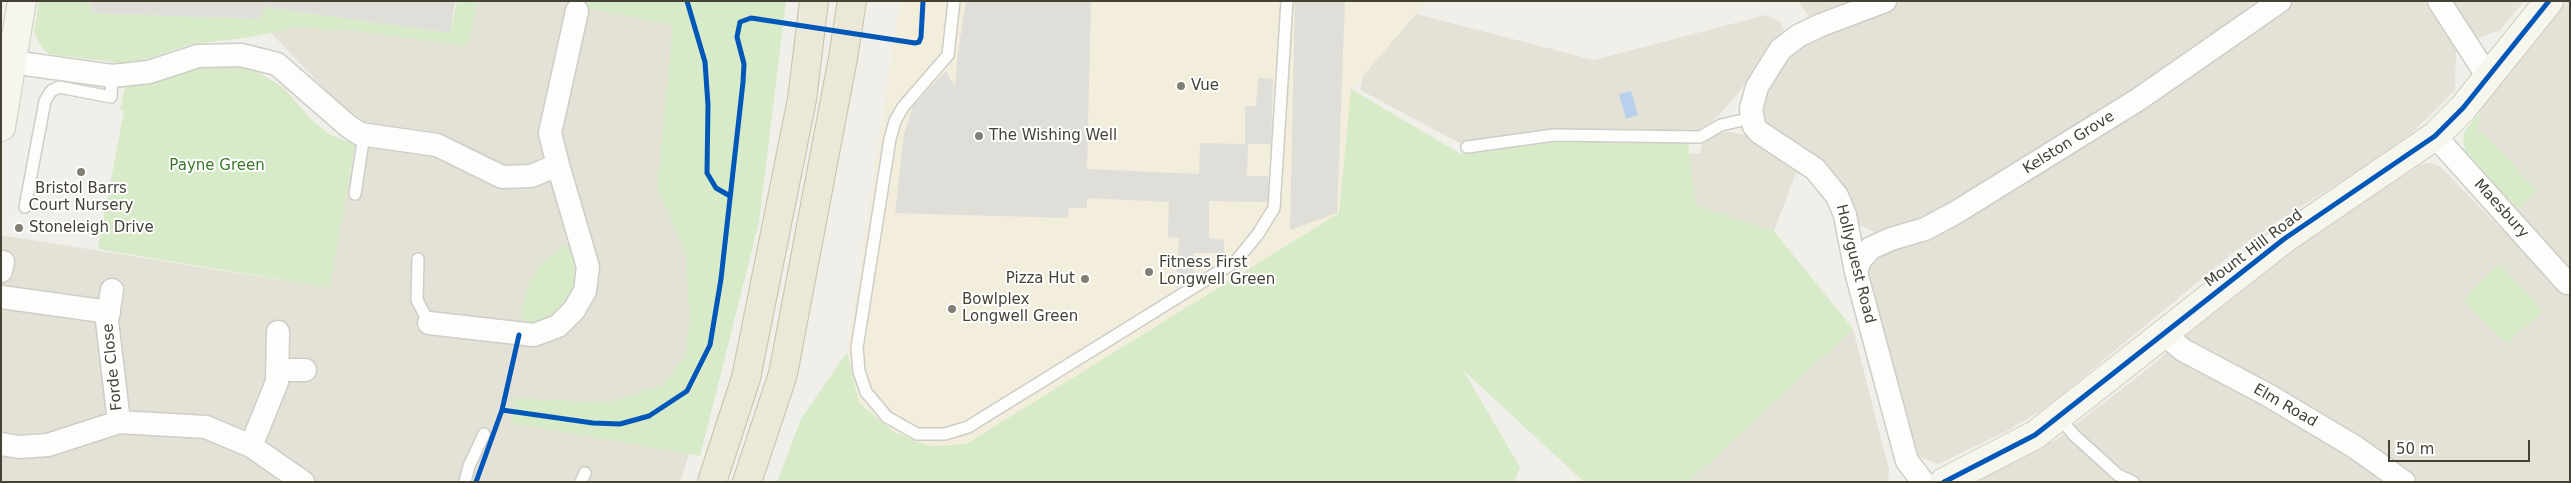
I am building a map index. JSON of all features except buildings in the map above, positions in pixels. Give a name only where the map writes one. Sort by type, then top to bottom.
[{"type":"highway","points":[[712,482],[746,378],[802,99],[814,1]]},
{"type":"highway","points":[[747,482],[783,374],[843,58],[852,1]]},
{"type":"street","points":[[1,127],[22,1]]},
{"type":"street","points":[[1752,118],[1751,109],[1757,86],[1780,50],[1798,36],[1843,16],[1885,1]]},
{"type":"street","name":"Kelston Grove","points":[[1856,272],[1860,260],[1871,248],[1925,228],[1955,214],[2139,99],[2280,1]]},
{"type":"street","points":[[2439,1],[2488,77]]},
{"type":"street","name":"Mount Hill Road","points":[[1944,482],[2035,435],[2284,239],[2434,136],[2463,108],[2549,1]]},
{"type":"street","points":[[429,323],[534,335],[558,326],[574,310],[585,291],[588,267],[550,133],[577,10]]},
{"type":"street","points":[[12,62],[112,76],[149,72],[198,56],[241,55],[277,64],[348,126],[364,135],[437,145],[502,177],[531,176],[558,165]]},
{"type":"street","name":"Hollyguest Road","points":[[1752,118],[1759,132],[1815,170],[1837,196],[1845,215],[1856,272],[1907,461],[1923,482]]},
{"type":"street","name":"Maesbury","points":[[2434,136],[2567,283]]},
{"type":"street","name":"Forde Close","points":[[112,290],[108,322],[119,422]]},
{"type":"street","name":"Forde Close","points":[[1,297],[109,312]]},
{"type":"street","points":[[251,446],[267,412],[279,370],[278,332]]},
{"type":"street","name":"Elm Road","points":[[2164,334],[2183,350],[2268,395],[2356,447],[2404,482]]},
{"type":"street","points":[[279,370],[305,370]]},
{"type":"street","points":[[1,444],[19,447],[48,445],[119,422],[206,427],[251,446],[302,482]]},
{"type":"lane","points":[[946,71],[954,1]]},
{"type":"lane","points":[[948,54],[903,107],[895,121],[890,139],[857,348],[859,371],[866,392],[887,417],[917,434],[945,434],[968,427],[1236,261],[1258,234],[1274,208],[1287,1]]},
{"type":"lane","points":[[25,207],[45,101],[51,92],[59,87],[110,97],[112,76]]},
{"type":"lane","points":[[1467,148],[1554,135],[1700,137],[1721,125],[1752,118]]},
{"type":"lane","points":[[355,194],[364,135]]},
{"type":"lane","points":[[418,259],[418,300],[429,323]]},
{"type":"lane","points":[[2058,416],[2074,435],[2126,480]]},
{"type":"lane","points":[[465,482],[468,466],[484,434]]},
{"type":"shaded area","points":[[92,1],[455,1],[450,33],[265,7],[261,19],[91,13]]},
{"type":"shaded area","points":[[478,1],[585,1],[584,8],[674,24],[657,188],[685,251],[690,316],[685,356],[663,384],[606,403],[514,398],[512,423],[689,454],[680,482],[1,482],[1,235],[330,288],[360,118],[336,101],[271,33],[291,28],[348,30],[467,46]]},
{"type":"shaded area","points":[[900,1],[1427,1],[1352,89],[1339,213],[966,444],[929,446],[894,432],[859,403],[847,352]]},
{"type":"shaded area","points":[[966,1],[1091,1],[1087,169],[1199,174],[1200,143],[1245,144],[1245,106],[1256,106],[1258,78],[1273,79],[1271,144],[1248,144],[1247,176],[1268,176],[1268,202],[1209,201],[1209,238],[1224,240],[1224,253],[1193,253],[1194,276],[1176,288],[1179,238],[1168,237],[1169,202],[1087,198],[1087,208],[1069,208],[1068,218],[895,213],[904,134],[913,106],[946,71],[955,87]]},
{"type":"shaded area","points":[[1295,1],[1345,1],[1337,213],[1290,230]]},
{"type":"shaded area","points":[[1798,1],[2524,1],[2500,30],[2481,37],[2456,52],[2455,90],[2413,132],[2362,168],[2273,224],[2234,252],[2048,406],[2005,432],[1938,464],[1917,456],[1865,275],[1879,255],[1875,232],[1854,223],[1767,132],[1756,93],[1779,60],[1822,35]]},
{"type":"shaded area","points":[[2567,1],[2570,1],[2570,482],[1972,482],[2057,439],[2154,364],[2201,320],[2276,260],[2422,164],[2431,163],[2441,167],[2498,226],[2537,190],[2483,133],[2478,132],[2480,112],[2485,101]]},
{"type":"shaded area","points":[[1412,13],[1594,60],[1766,15],[1780,22],[1784,30],[1736,96],[1719,115],[1705,127],[1687,135],[1467,147],[1360,90],[1369,47]]},
{"type":"shaded area","points":[[1730,132],[1751,136],[1797,170],[1774,231],[1696,205],[1689,154],[1700,153],[1704,138],[1710,134]]},
{"type":"shaded area","points":[[1853,329],[1889,470],[1888,482],[1689,482]]},
{"type":"green space","points":[[39,1],[92,1],[91,13],[261,19],[264,7],[450,33],[457,1],[478,1],[467,46],[348,30],[291,28],[251,37],[188,45],[144,60],[120,63],[49,54],[42,48],[34,32]]},
{"type":"green space","points":[[585,1],[786,1],[759,222],[700,456],[512,423],[514,398],[606,403],[663,384],[685,356],[690,316],[685,251],[657,188],[673,25],[584,8]]},
{"type":"green space","name":"Payne Green","points":[[247,65],[284,88],[312,120],[329,134],[355,145],[330,288],[98,249],[124,111],[120,110],[125,87],[189,67]]},
{"type":"green space","points":[[1351,89],[1461,154],[1467,147],[1498,140],[1687,135],[1696,205],[1774,231],[1853,329],[1689,482],[1584,482],[1463,370],[1520,467],[1514,482],[777,482],[801,419],[847,352],[859,403],[894,432],[929,446],[966,444],[1339,213]]},
{"type":"green space","points":[[2480,112],[2478,132],[2483,133],[2537,190],[2518,209],[2467,156],[2463,142],[2464,132]]},
{"type":"green space","points":[[573,245],[578,273],[570,302],[549,321],[520,326],[524,300],[532,278],[543,261],[565,246]]},
{"type":"green space","points":[[2500,264],[2543,310],[2507,344],[2463,299]]},
{"type":"water","points":[[1631,91],[1638,115],[1626,119],[1619,94]]},
{"type":"cycle path","points":[[687,1],[705,62],[708,105],[707,173],[716,188],[730,196]]},
{"type":"cycle path","points":[[476,482],[502,410],[593,423],[620,424],[649,416],[687,391],[710,345],[721,279],[743,82],[744,64],[737,37],[740,22],[751,18],[915,43],[919,42],[921,37],[923,1]]},
{"type":"cycle path","points":[[1944,482],[2035,435],[2284,239],[2435,136],[2463,108],[2549,1]]},
{"type":"cycle path","points":[[502,410],[519,335]]},
{"type":"place","name":"Vue","points":[[1181,86]]},
{"type":"place","name":"The Wishing Well","points":[[979,136]]},
{"type":"place","name":"Bristol Barrs Court Nursery","points":[[81,172]]},
{"type":"place","name":"Stoneleigh Drive","points":[[19,228]]},
{"type":"place","name":"Fitness First Longwell Green","points":[[1149,272]]},
{"type":"place","name":"Pizza Hut","points":[[1085,279]]},
{"type":"place","name":"Bowlplex Longwell Green","points":[[952,309]]}]
